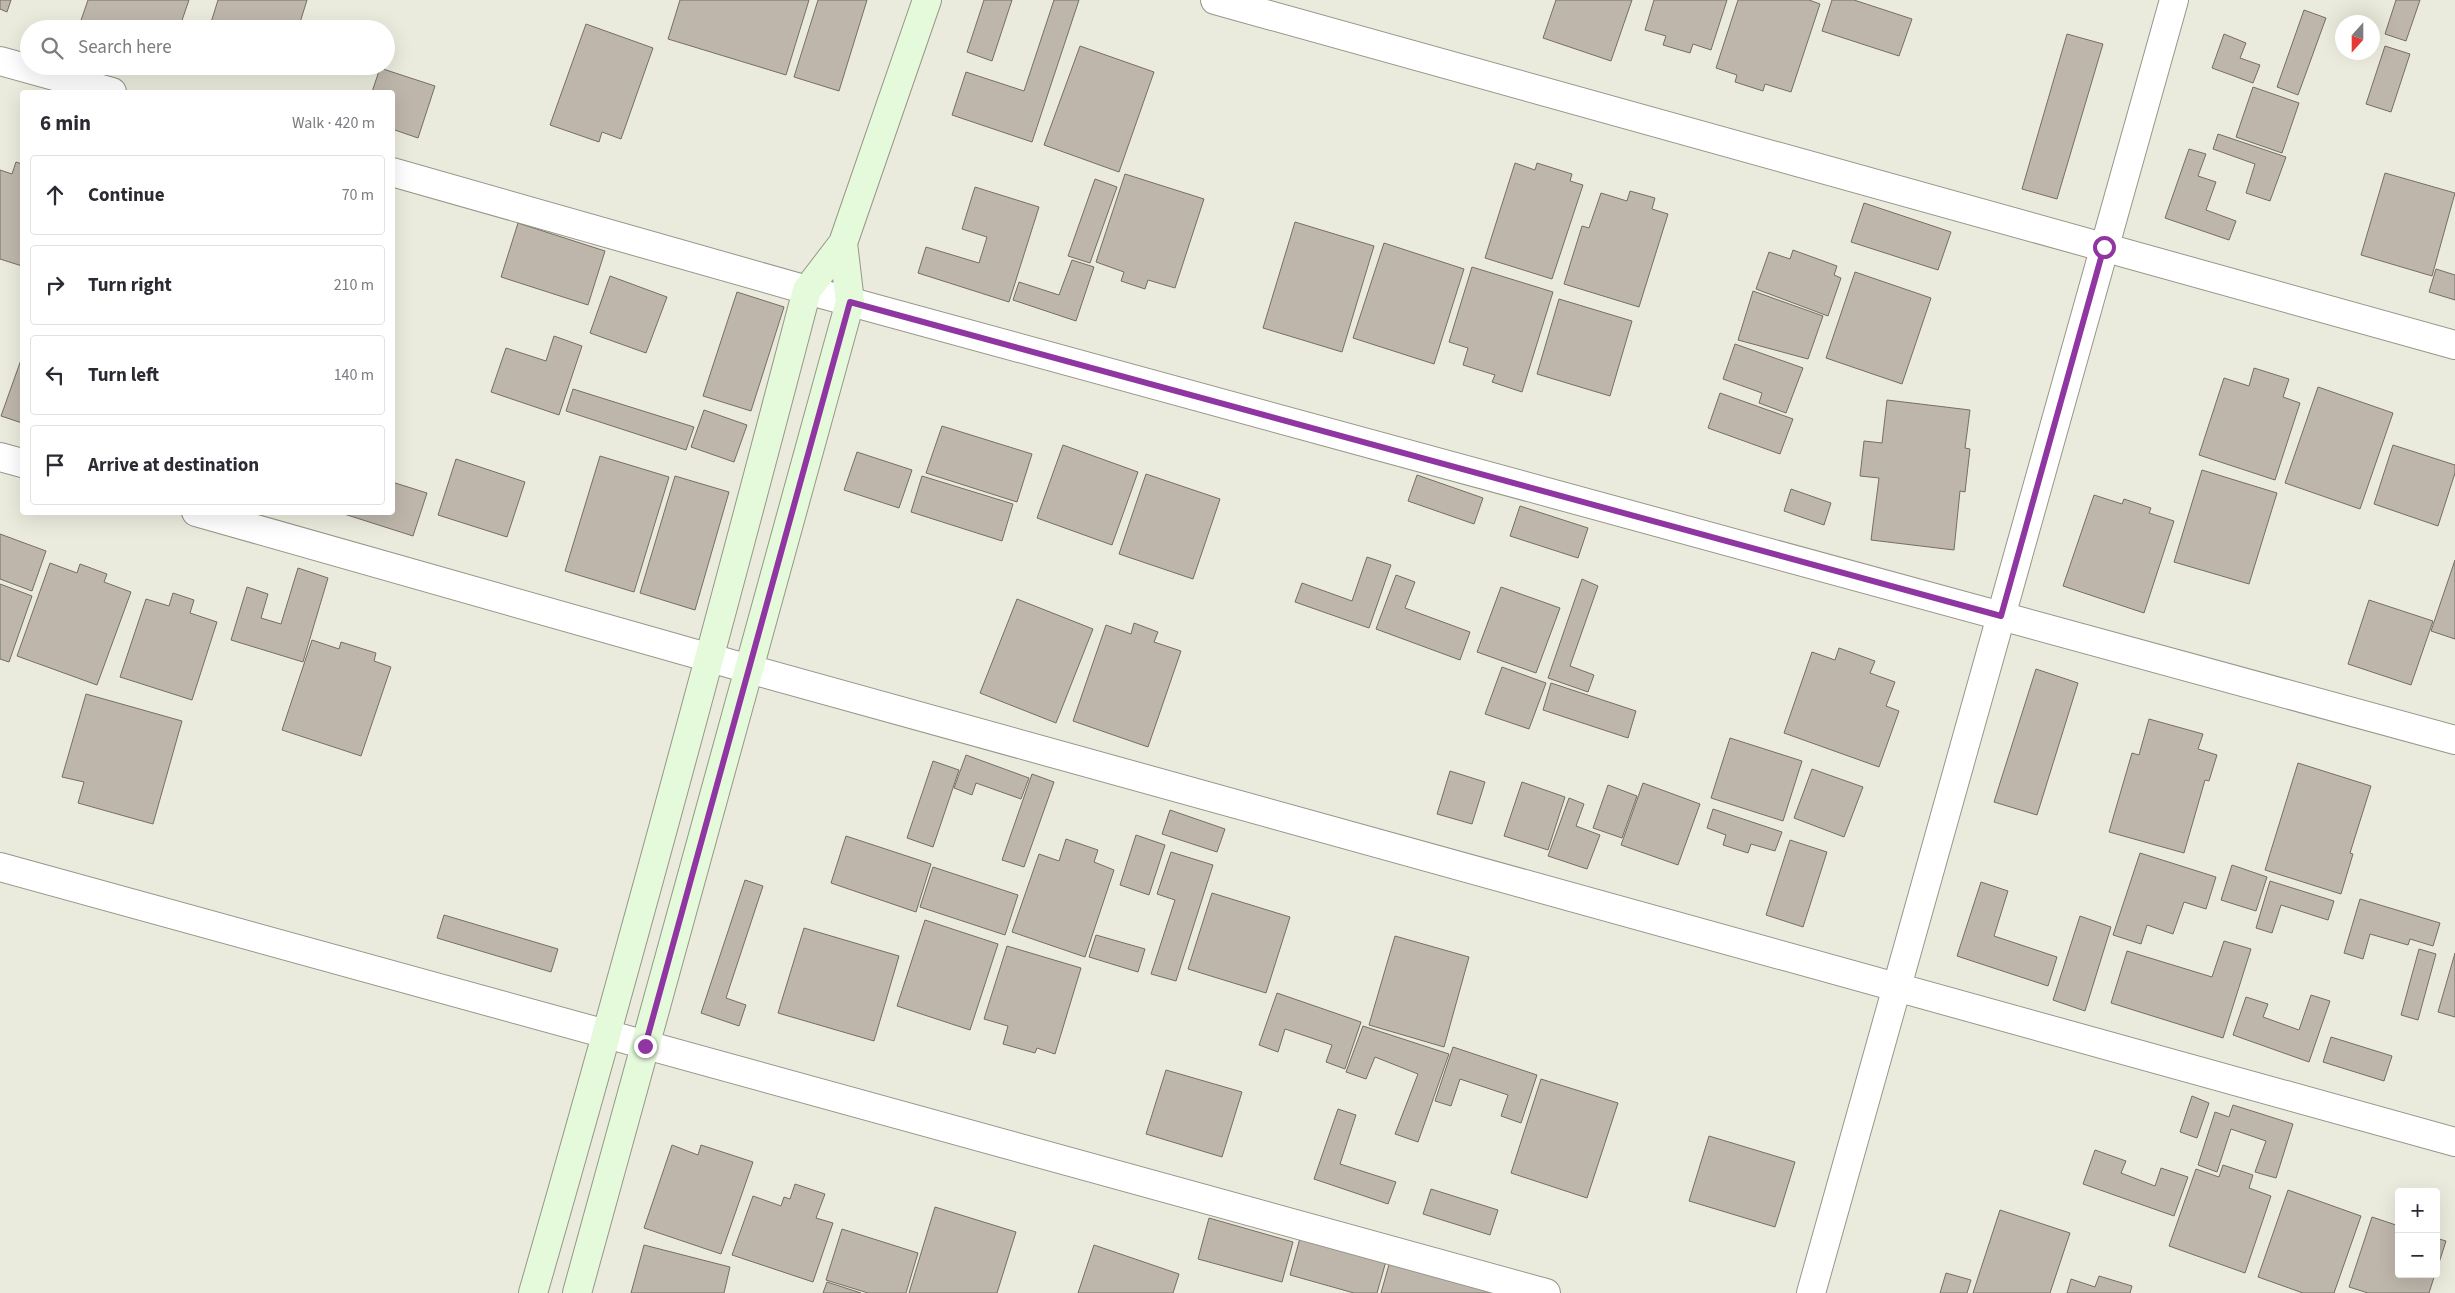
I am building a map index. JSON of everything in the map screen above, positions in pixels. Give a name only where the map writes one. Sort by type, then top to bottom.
[{"type":"main road","points":[[532,1293],[607,1035],[710,658],[807,290],[843,243],[927,0]]},
{"type":"main road","points":[[577,1293],[850,302],[843,243]]},
{"type":"street","points":[[1215,0],[2455,345]]},
{"type":"street","points":[[1811,1293],[2174,0]]},
{"type":"street","points":[[0,61],[20,67]]},
{"type":"street","points":[[51,75],[105,90]]},
{"type":"street","points":[[395,173],[850,302],[2455,740]]},
{"type":"street","points":[[0,457],[20,462]]},
{"type":"street","points":[[207,515],[749,669],[2455,1142]]},
{"type":"street","points":[[0,867],[1546,1293]]},
{"type":"building","points":[[0,0],[11,0],[7,12],[0,9]]},
{"type":"building","points":[[88,0],[189,0],[182,20],[81,20]]},
{"type":"building","points":[[218,0],[307,0],[301,20],[212,20]]},
{"type":"building","points":[[680,0],[809,0],[786,75],[668,39]]},
{"type":"building","points":[[818,0],[867,0],[839,91],[794,77]]},
{"type":"building","points":[[984,0],[1012,0],[992,61],[967,52]]},
{"type":"building","points":[[1054,0],[1079,0],[1032,142],[952,115],[966,72],[1024,91]]},
{"type":"building","points":[[1556,0],[1632,0],[1611,61],[1543,38]]},
{"type":"building","points":[[1654,0],[1727,0],[1711,50],[1693,44],[1690,53],[1663,45],[1666,36],[1645,30]]},
{"type":"building","points":[[1738,0],[1809,0],[1820,4],[1791,92],[1765,84],[1763,91],[1735,82],[1737,75],[1716,68]]},
{"type":"building","points":[[1832,0],[1854,0],[1912,19],[1899,56],[1822,31]]},
{"type":"building","points":[[2396,0],[2420,0],[2406,41],[2385,34]]},
{"type":"building","points":[[2304,10],[2326,18],[2298,95],[2277,87]]},
{"type":"building","points":[[586,24],[653,48],[621,139],[602,132],[599,142],[550,125]]},
{"type":"building","points":[[2067,34],[2103,44],[2057,199],[2022,189]]},
{"type":"building","points":[[2224,34],[2246,43],[2240,58],[2260,65],[2253,83],[2212,68]]},
{"type":"building","points":[[1080,46],[1154,72],[1119,172],[1044,145]]},
{"type":"building","points":[[2385,46],[2410,54],[2391,112],[2366,104]]},
{"type":"building","points":[[395,73],[435,86],[418,138],[395,130],[395,90],[373,90],[378,75],[395,75]]},
{"type":"building","points":[[2253,87],[2299,103],[2282,153],[2236,137]]},
{"type":"building","points":[[2218,134],[2286,157],[2270,201],[2246,193],[2255,164],[2213,149]]},
{"type":"building","points":[[2189,149],[2206,154],[2198,176],[2216,182],[2206,210],[2236,221],[2229,240],[2165,218]]},
{"type":"building","points":[[16,162],[20,163],[20,265],[0,259],[0,170],[12,174]]},
{"type":"building","points":[[1515,163],[1535,170],[1537,163],[1572,174],[1570,181],[1583,185],[1552,279],[1485,258]]},
{"type":"building","points":[[2385,173],[2455,193],[2432,276],[2361,255]]},
{"type":"building","points":[[1125,174],[1204,199],[1175,288],[1148,280],[1145,289],[1121,281],[1124,272],[1096,262]]},
{"type":"building","points":[[1095,179],[1117,187],[1090,263],[1068,256]]},
{"type":"building","points":[[975,187],[1039,207],[1009,302],[918,273],[926,247],[979,263],[987,237],[962,229]]},
{"type":"building","points":[[1630,191],[1655,198],[1652,209],[1668,214],[1639,307],[1564,284],[1582,226],[1589,228],[1601,193],[1627,201]]},
{"type":"building","points":[[1864,203],[1951,232],[1938,270],[1851,242]]},
{"type":"building","points":[[1295,222],[1374,246],[1342,352],[1263,328]]},
{"type":"building","points":[[518,223],[605,251],[588,305],[501,277]]},
{"type":"building","points":[[1384,243],[1464,269],[1434,364],[1353,338]]},
{"type":"building","points":[[1793,250],[1837,266],[1834,275],[1841,278],[1828,316],[1756,289],[1769,252],[1790,259]]},
{"type":"building","points":[[1072,260],[1094,267],[1076,321],[1013,300],[1019,282],[1059,295]]},
{"type":"building","points":[[1472,267],[1553,292],[1522,392],[1492,382],[1495,375],[1463,365],[1468,348],[1449,342]]},
{"type":"building","points":[[2436,269],[2455,275],[2455,300],[2429,292]]},
{"type":"building","points":[[1855,272],[1931,298],[1902,384],[1826,358]]},
{"type":"building","points":[[610,276],[667,297],[646,353],[590,333]]},
{"type":"building","points":[[1753,291],[1823,316],[1808,359],[1738,340]]},
{"type":"building","points":[[737,292],[784,307],[751,411],[703,396]]},
{"type":"building","points":[[1559,299],[1632,321],[1610,396],[1537,374]]},
{"type":"building","points":[[554,336],[582,346],[559,415],[491,392],[506,348],[546,361]]},
{"type":"building","points":[[1735,344],[1803,368],[1786,413],[1759,403],[1762,393],[1723,379]]},
{"type":"building","points":[[20,363],[20,422],[1,416]]},
{"type":"building","points":[[2254,368],[2289,379],[2283,397],[2300,403],[2275,480],[2199,455],[2224,378],[2249,386]]},
{"type":"building","points":[[2318,387],[2393,413],[2360,509],[2285,483]]},
{"type":"building","points":[[573,389],[694,427],[686,450],[566,411]]},
{"type":"building","points":[[1720,393],[1793,419],[1780,454],[1708,428]]},
{"type":"building","points":[[1887,400],[1970,410],[1965,448],[1970,449],[1965,492],[1960,491],[1954,550],[1871,540],[1879,478],[1860,476],[1864,441],[1882,443]]},
{"type":"building","points":[[704,410],[747,425],[734,462],[691,447]]},
{"type":"building","points":[[942,426],[1032,454],[1017,502],[926,473]]},
{"type":"building","points":[[1063,445],[1138,472],[1112,545],[1037,518]]},
{"type":"building","points":[[2393,445],[2455,465],[2455,473],[2438,526],[2374,504]]},
{"type":"building","points":[[857,452],[912,470],[899,508],[844,490]]},
{"type":"building","points":[[600,456],[669,477],[634,592],[565,571]]},
{"type":"building","points":[[456,459],[525,482],[507,537],[438,515]]},
{"type":"building","points":[[2202,470],[2277,493],[2249,584],[2174,562]]},
{"type":"building","points":[[1146,474],[1220,499],[1193,579],[1119,554]]},
{"type":"building","points":[[1417,475],[1483,498],[1474,524],[1408,501]]},
{"type":"building","points":[[675,476],[729,492],[695,610],[640,593]]},
{"type":"building","points":[[922,476],[1013,504],[1002,541],[911,512]]},
{"type":"building","points":[[395,483],[427,493],[413,536],[347,515],[395,515]]},
{"type":"building","points":[[1791,489],[1831,503],[1824,525],[1784,511]]},
{"type":"building","points":[[2094,495],[2122,504],[2124,499],[2151,508],[2149,513],[2174,521],[2144,613],[2063,586]]},
{"type":"building","points":[[1520,506],[1588,528],[1578,558],[1510,536]]},
{"type":"building","points":[[0,534],[46,551],[32,591],[0,579]]},
{"type":"building","points":[[1367,557],[1391,565],[1369,628],[1295,602],[1302,583],[1352,601]]},
{"type":"building","points":[[2455,560],[2455,639],[2431,631]]},
{"type":"building","points":[[50,563],[77,573],[80,564],[107,574],[104,582],[131,592],[97,685],[17,656]]},
{"type":"building","points":[[298,568],[328,578],[303,662],[231,640],[247,587],[268,594],[261,618],[281,624]]},
{"type":"building","points":[[1396,575],[1415,582],[1405,608],[1470,632],[1460,660],[1376,629]]},
{"type":"building","points":[[1582,579],[1598,586],[1570,666],[1594,675],[1588,692],[1548,678]]},
{"type":"building","points":[[0,584],[32,596],[9,662],[0,659]]},
{"type":"building","points":[[1501,587],[1560,608],[1536,673],[1477,652]]},
{"type":"building","points":[[173,593],[194,600],[190,613],[217,622],[192,700],[120,677],[146,599],[169,606]]},
{"type":"building","points":[[1017,599],[1093,629],[1056,723],[980,693]]},
{"type":"building","points":[[2369,600],[2433,621],[2411,685],[2348,664]]},
{"type":"building","points":[[1134,623],[1158,632],[1154,642],[1181,651],[1148,747],[1073,721],[1106,625],[1131,634]]},
{"type":"building","points":[[312,640],[339,649],[341,642],[376,653],[374,661],[391,667],[361,756],[282,730]]},
{"type":"building","points":[[1839,648],[1875,661],[1870,673],[1895,682],[1886,706],[1899,711],[1879,767],[1784,733],[1812,652],[1835,660]]},
{"type":"building","points":[[1502,667],[1546,683],[1529,729],[1485,714]]},
{"type":"building","points":[[2036,669],[2078,683],[2037,815],[1994,802]]},
{"type":"building","points":[[1551,683],[1636,711],[1628,738],[1543,710]]},
{"type":"building","points":[[86,694],[182,721],[153,824],[78,803],[84,782],[62,777]]},
{"type":"building","points":[[2149,719],[2203,734],[2198,749],[2217,755],[2209,781],[2205,780],[2184,853],[2109,832],[2132,753],[2139,755]]},
{"type":"building","points":[[1730,738],[1802,761],[1783,821],[1711,798]]},
{"type":"building","points":[[966,755],[1029,778],[1021,799],[976,783],[972,795],[954,788]]},
{"type":"building","points":[[933,761],[959,770],[933,847],[907,838]]},
{"type":"building","points":[[2298,763],[2371,786],[2350,853],[2353,854],[2341,894],[2265,870]]},
{"type":"building","points":[[1812,769],[1863,787],[1844,837],[1794,818]]},
{"type":"building","points":[[1450,771],[1485,782],[1472,824],[1437,814]]},
{"type":"building","points":[[1032,774],[1054,782],[1024,867],[1002,860]]},
{"type":"building","points":[[1522,782],[1565,797],[1548,850],[1504,836]]},
{"type":"building","points":[[1643,783],[1700,804],[1678,865],[1621,845]]},
{"type":"building","points":[[1608,785],[1637,796],[1622,838],[1593,828]]},
{"type":"building","points":[[1569,798],[1584,804],[1576,826],[1600,835],[1587,869],[1548,856]]},
{"type":"building","points":[[1713,809],[1782,832],[1775,851],[1751,844],[1748,853],[1723,845],[1726,835],[1707,828]]},
{"type":"building","points":[[1170,810],[1225,829],[1217,852],[1162,834]]},
{"type":"building","points":[[1136,835],[1165,845],[1149,895],[1120,885]]},
{"type":"building","points":[[846,836],[931,864],[916,912],[831,883]]},
{"type":"building","points":[[1066,839],[1098,850],[1094,862],[1114,870],[1085,957],[1012,932],[1039,854],[1059,861]]},
{"type":"building","points":[[1790,840],[1827,852],[1803,927],[1766,915]]},
{"type":"building","points":[[1171,852],[1213,865],[1176,981],[1151,974],[1175,900],[1157,894]]},
{"type":"building","points":[[2140,853],[2216,877],[2206,909],[2184,902],[2173,934],[2147,925],[2141,944],[2113,935]]},
{"type":"building","points":[[2232,865],[2267,877],[2256,911],[2221,900]]},
{"type":"building","points":[[933,867],[1018,895],[1005,935],[920,907]]},
{"type":"building","points":[[745,880],[763,886],[726,998],[746,1005],[739,1026],[701,1013]]},
{"type":"building","points":[[2270,881],[2334,901],[2328,920],[2281,905],[2272,933],[2256,928]]},
{"type":"building","points":[[1981,882],[2008,891],[1994,936],[2057,957],[2048,986],[1957,956]]},
{"type":"building","points":[[1212,893],[1290,917],[1266,993],[1188,969]]},
{"type":"building","points":[[2360,899],[2440,923],[2433,946],[2410,939],[2408,945],[2370,934],[2363,959],[2344,953]]},
{"type":"building","points":[[444,915],[558,949],[551,972],[437,938]]},
{"type":"building","points":[[2080,916],[2111,927],[2085,1011],[2053,1000]]},
{"type":"building","points":[[925,920],[998,944],[970,1030],[897,1006]]},
{"type":"building","points":[[804,928],[899,956],[874,1041],[778,1013]]},
{"type":"building","points":[[1096,935],[1145,949],[1138,972],[1089,957]]},
{"type":"building","points":[[1395,936],[1469,957],[1444,1047],[1369,1025]]},
{"type":"building","points":[[2224,941],[2251,949],[2223,1038],[2111,1003],[2127,951],[2212,977]]},
{"type":"building","points":[[1007,946],[1081,968],[1055,1054],[1037,1048],[1035,1053],[1003,1044],[1008,1026],[984,1019]]},
{"type":"building","points":[[2419,949],[2436,954],[2418,1020],[2401,1015]]},
{"type":"building","points":[[2455,953],[2455,1017],[2438,1012]]},
{"type":"building","points":[[1277,993],[1361,1022],[1345,1069],[1326,1062],[1332,1045],[1285,1029],[1278,1052],[1259,1045]]},
{"type":"building","points":[[2311,995],[2330,1001],[2309,1062],[2233,1035],[2246,997],[2268,1004],[2263,1017],[2299,1030]]},
{"type":"building","points":[[1363,1026],[1449,1054],[1418,1142],[1395,1134],[1418,1074],[1375,1057],[1366,1079],[1346,1072]]},
{"type":"building","points":[[2331,1037],[2392,1056],[2384,1081],[2323,1062]]},
{"type":"building","points":[[1453,1047],[1537,1075],[1521,1123],[1501,1116],[1508,1095],[1460,1079],[1451,1106],[1435,1101]]},
{"type":"building","points":[[1166,1070],[1242,1092],[1222,1157],[1146,1134]]},
{"type":"building","points":[[1541,1079],[1618,1103],[1587,1198],[1511,1173]]},
{"type":"building","points":[[2192,1096],[2209,1103],[2197,1138],[2180,1132]]},
{"type":"building","points":[[2233,1105],[2293,1124],[2276,1178],[2255,1172],[2266,1141],[2231,1129],[2217,1172],[2198,1165],[2215,1112],[2229,1117]]},
{"type":"building","points":[[1338,1109],[1356,1115],[1340,1164],[1396,1182],[1388,1204],[1314,1179]]},
{"type":"building","points":[[1709,1136],[1795,1162],[1775,1227],[1689,1201]]},
{"type":"building","points":[[672,1145],[698,1155],[701,1145],[753,1162],[721,1254],[644,1228]]},
{"type":"building","points":[[2095,1150],[2126,1161],[2121,1173],[2155,1186],[2161,1168],[2188,1177],[2174,1216],[2083,1184]]},
{"type":"building","points":[[2223,1165],[2253,1175],[2249,1188],[2271,1196],[2245,1273],[2169,1246],[2196,1169],[2219,1177]]},
{"type":"building","points":[[795,1184],[825,1194],[816,1218],[833,1223],[813,1282],[732,1255],[753,1196],[781,1206],[784,1197],[790,1199]]},
{"type":"building","points":[[1431,1189],[1498,1210],[1490,1235],[1423,1214]]},
{"type":"building","points":[[2288,1190],[2361,1216],[2334,1293],[2303,1293],[2258,1277]]},
{"type":"building","points":[[935,1207],[1016,1232],[997,1293],[909,1293]]},
{"type":"building","points":[[2000,1210],[2070,1233],[2050,1293],[1973,1293]]},
{"type":"building","points":[[2372,1217],[2395,1225],[2395,1278],[2434,1278],[2429,1293],[2368,1293],[2349,1287]]},
{"type":"building","points":[[1209,1218],[1293,1242],[1282,1282],[1198,1259]]},
{"type":"building","points":[[842,1229],[918,1253],[906,1293],[868,1293],[826,1280]]},
{"type":"building","points":[[1300,1238],[1386,1261],[1377,1293],[1354,1293],[1290,1275]]},
{"type":"building","points":[[2440,1239],[2446,1241],[2440,1260]]},
{"type":"building","points":[[644,1245],[730,1267],[724,1293],[631,1293]]},
{"type":"building","points":[[1094,1245],[1179,1274],[1173,1293],[1078,1293]]},
{"type":"building","points":[[1390,1261],[1497,1293],[1381,1293]]},
{"type":"building","points":[[1946,1273],[1971,1280],[1967,1293],[1940,1293]]},
{"type":"building","points":[[2099,1276],[2132,1286],[2130,1293],[2067,1293],[2071,1279],[2095,1287]]},
{"type":"building","points":[[827,1282],[861,1293],[823,1293]]},
{"type":"route","points":[[645,1046],[850,302],[2001,616],[2104,247]]}]
